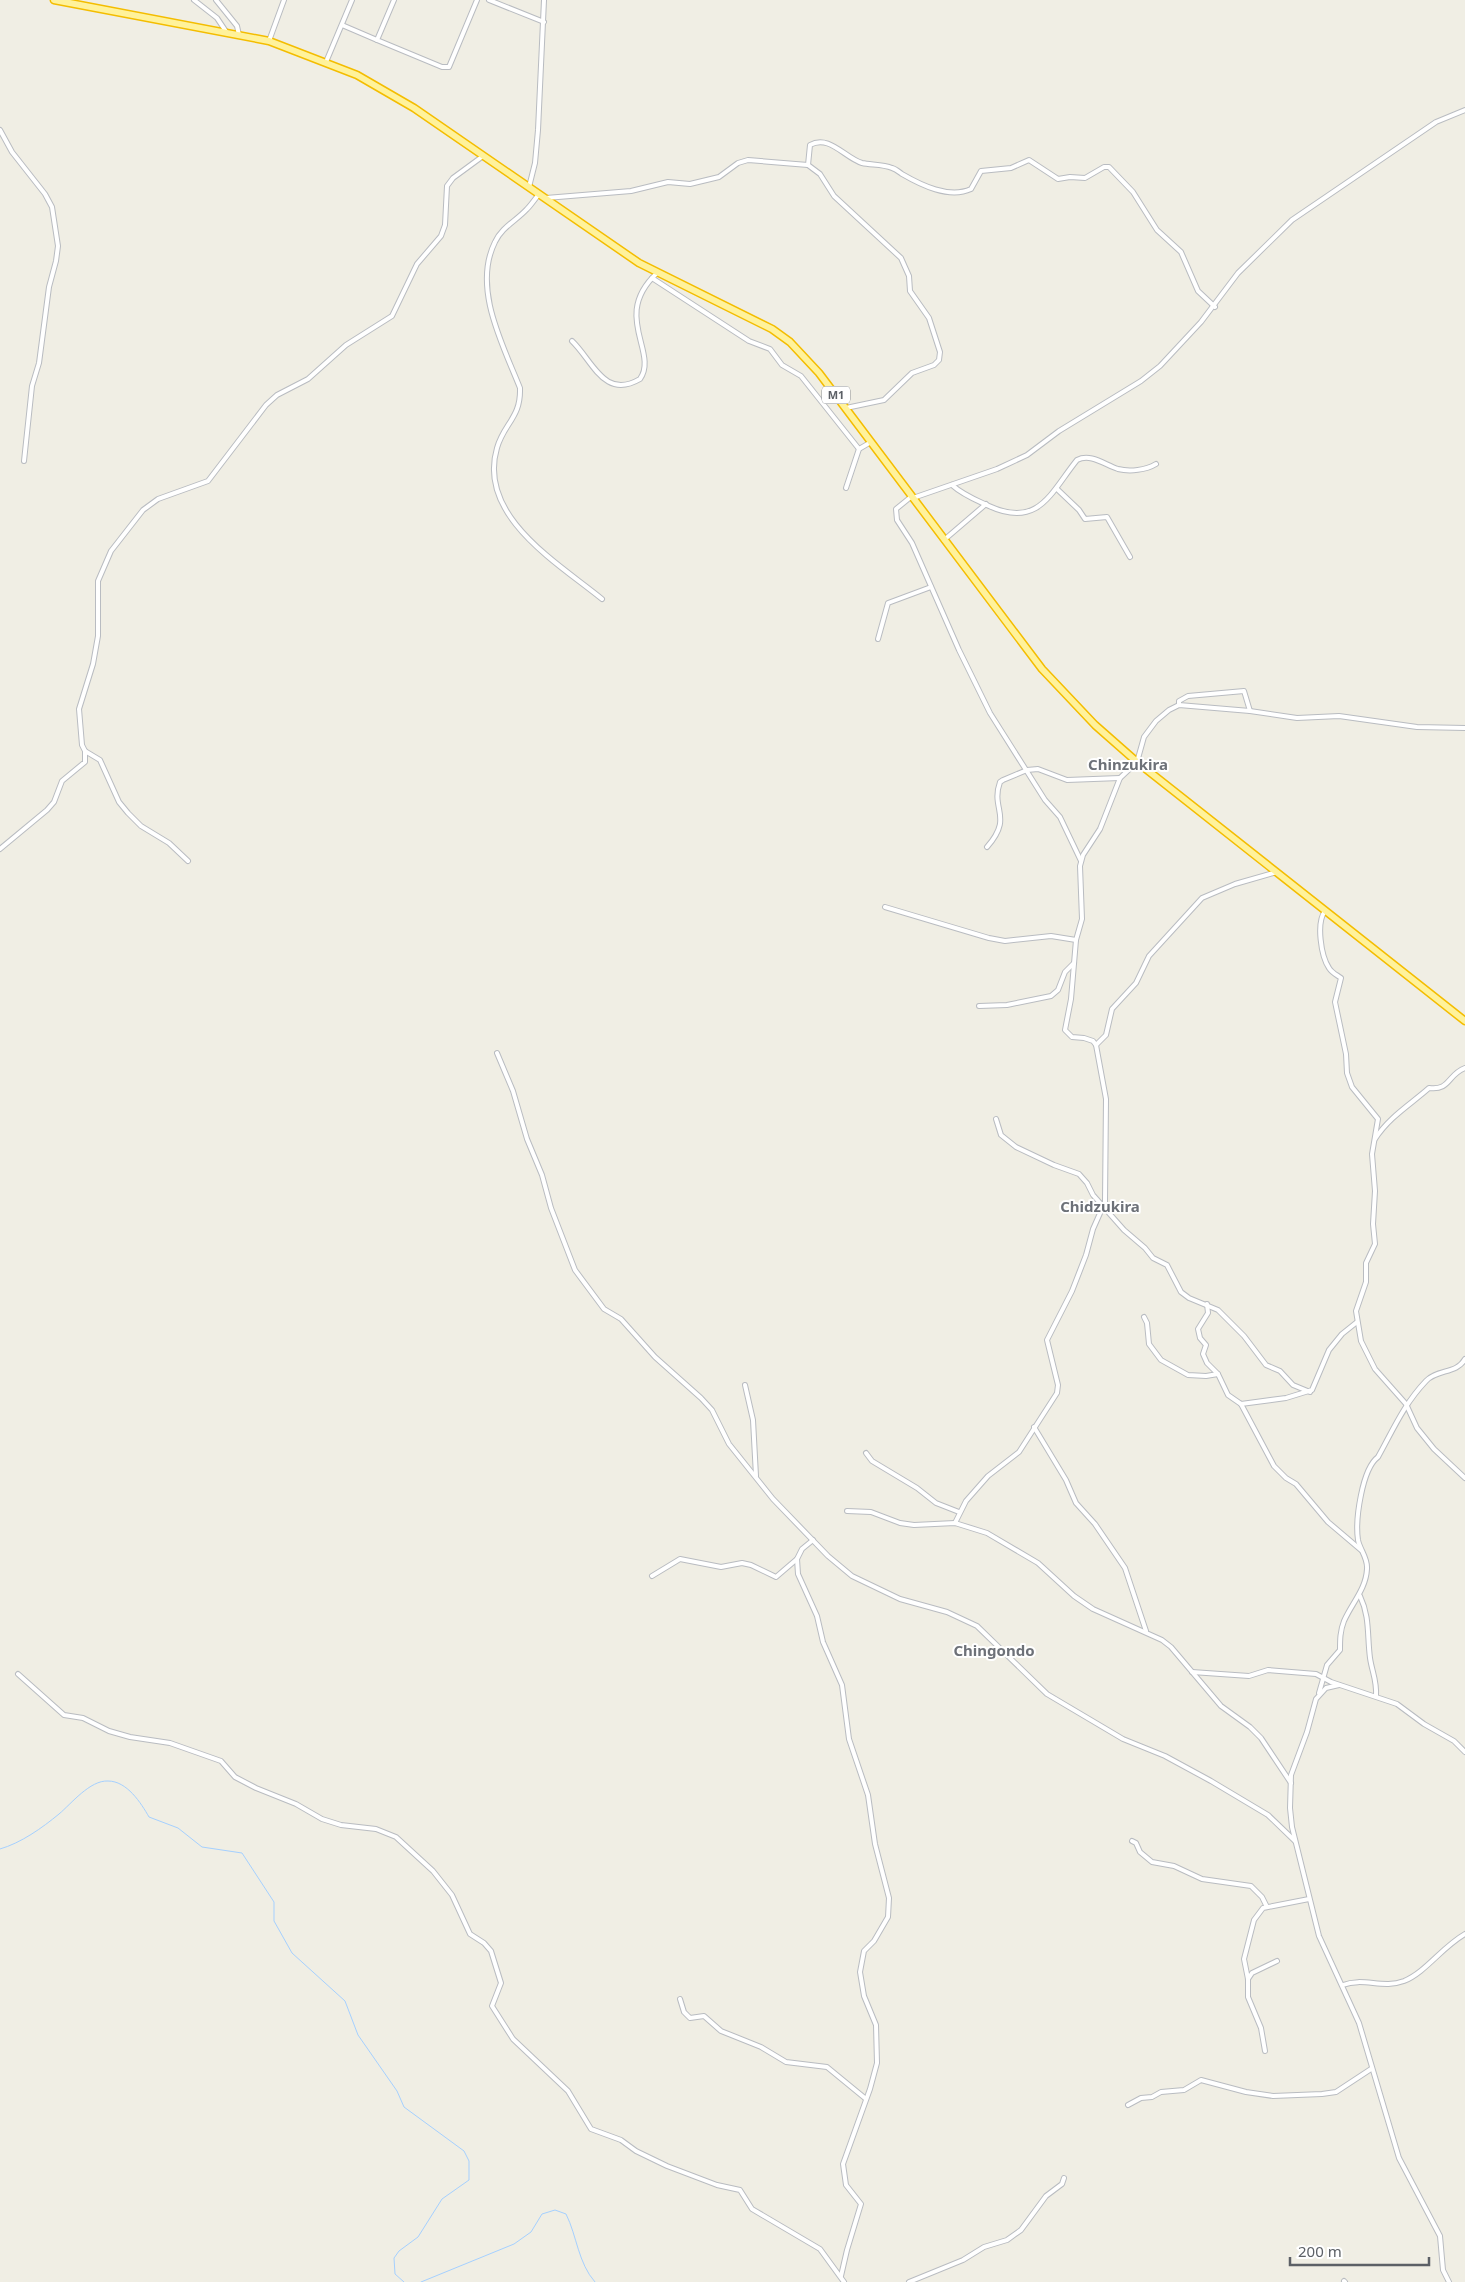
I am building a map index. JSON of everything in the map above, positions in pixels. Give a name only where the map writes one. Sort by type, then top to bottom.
[{"type":"highway","name":"M1","points":[[54,0],[268,41],[326,62],[386,91],[528,187],[654,276],[751,318],[778,334],[804,356],[846,408],[1042,670],[1095,725],[1137,762],[1465,1021]]},
{"type":"street","points":[[194,0],[217,18],[228,33]]},
{"type":"street","points":[[216,0],[237,26],[239,36]]},
{"type":"street","points":[[268,41],[284,0]]},
{"type":"street","points":[[326,62],[352,0]]},
{"type":"street","points":[[377,40],[394,0]]},
{"type":"street","points":[[342,25],[442,67],[449,67],[477,0]]},
{"type":"street","points":[[490,0],[544,22]]},
{"type":"street","points":[[528,187],[535,163],[538,130],[544,0]]},
{"type":"street","points":[[955,1523],[966,1500],[988,1476],[1019,1452],[1034,1427],[1056,1397],[1058,1389],[1047,1340],[1072,1291],[1086,1255],[1093,1229],[1104,1207],[1106,1099],[1096,1045],[1091,1040],[1072,1037],[1065,1030],[1076,940],[1082,919],[1081,861],[1060,817],[1045,800],[990,713],[906,532],[896,517],[898,507],[912,497],[952,485],[1027,455],[1060,431],[1141,381],[1160,366],[1215,307],[1249,261],[1292,220],[1436,122],[1465,110]]},
{"type":"street","points":[[0,130],[12,152],[45,194],[52,207],[58,246],[49,287],[39,364],[32,386],[24,461]]},
{"type":"street","points":[[808,165],[810,145],[822,143],[842,150],[848,156],[860,162],[892,167],[925,187],[957,192],[971,189],[981,171],[1011,168],[1029,160],[1058,179],[1070,176],[1086,178],[1104,167],[1109,167],[1133,192],[1157,230],[1181,252],[1198,291],[1215,307]]},
{"type":"street","points":[[0,849],[54,802],[62,781],[85,762],[79,709],[93,664],[98,636],[98,581],[111,551],[143,510],[158,499],[208,481],[266,405],[277,394],[308,379],[346,345],[392,316],[417,264],[441,236],[445,225],[447,186],[453,178],[483,156]]},
{"type":"street","points":[[602,599],[525,537],[502,504],[496,484],[494,467],[497,448],[516,415],[520,400],[520,388],[489,302],[487,275],[489,258],[495,241],[504,228],[541,196],[631,191],[668,182],[690,184],[719,177],[738,163],[748,160],[808,165],[820,174],[834,196],[901,258],[909,276],[910,290],[929,318],[940,352],[939,360],[934,365],[912,374],[884,400],[846,408]]},
{"type":"street","points":[[572,342],[586,357],[594,370],[608,382],[616,385],[626,385],[640,379],[643,371],[643,360],[636,314],[641,292],[654,276],[749,341],[770,349],[782,365],[801,376],[859,449]]},
{"type":"street","points":[[846,488],[859,449],[871,442]]},
{"type":"street","points":[[952,485],[965,495],[1001,511],[1016,514],[1031,511],[1042,505],[1057,489],[1071,468],[1082,458],[1098,461],[1121,470],[1131,470],[1156,464]]},
{"type":"street","points":[[1057,489],[1085,518],[1108,518],[1130,557]]},
{"type":"street","points":[[944,540],[986,504]]},
{"type":"street","points":[[878,639],[888,603],[931,587]]},
{"type":"street","points":[[1179,705],[1179,701],[1188,696],[1244,691],[1250,711]]},
{"type":"street","points":[[1081,861],[1100,829],[1120,778],[1137,762],[1144,737],[1156,721],[1169,710],[1179,705],[1250,711],[1297,718],[1339,716],[1416,727],[1465,728]]},
{"type":"street","points":[[85,751],[100,760],[119,802],[134,820],[169,843],[188,861]]},
{"type":"street","points":[[987,847],[1000,829],[998,791],[1000,782],[1027,770],[1038,769],[1067,780],[1120,778]]},
{"type":"street","points":[[1096,1045],[1106,1035],[1112,1010],[1136,982],[1149,956],[1202,898],[1227,887],[1277,872]]},
{"type":"street","points":[[885,907],[1005,941],[1051,936],[1076,940]]},
{"type":"street","points":[[1326,911],[1322,920],[1322,950],[1328,967],[1341,978],[1335,1002],[1346,1054],[1347,1074],[1352,1087],[1378,1117],[1372,1161],[1375,1190],[1373,1224],[1375,1244],[1365,1266],[1366,1277],[1356,1308],[1363,1348],[1372,1364],[1406,1404],[1417,1428],[1434,1448],[1465,1478]]},
{"type":"street","points":[[979,1006],[1007,1005],[1051,996],[1058,990],[1065,972],[1074,962]]},
{"type":"street","points":[[497,1053],[513,1091],[527,1138],[542,1175],[551,1208],[575,1270],[604,1309],[621,1320],[655,1357],[701,1398],[720,1423],[729,1444],[773,1499],[813,1540],[852,1576],[900,1599],[947,1612],[977,1626],[1046,1694],[1123,1740],[1172,1760],[1211,1781],[1268,1815],[1295,1841]]},
{"type":"street","points":[[1374,1141],[1401,1110],[1419,1099],[1429,1088],[1442,1088],[1455,1074],[1465,1068]]},
{"type":"street","points":[[996,1119],[1001,1135],[1016,1146],[1054,1165],[1079,1174],[1087,1183],[1093,1195],[1150,1255],[1167,1265],[1181,1292],[1189,1298],[1218,1310],[1233,1323],[1266,1365],[1280,1371],[1293,1385],[1310,1392]]},
{"type":"street","points":[[1207,1304],[1208,1313],[1199,1327],[1199,1334],[1206,1345],[1203,1352],[1207,1363],[1218,1374],[1228,1395],[1241,1404],[1274,1466],[1286,1478],[1296,1484],[1328,1522],[1363,1552]]},
{"type":"street","points":[[1144,1317],[1147,1322],[1149,1344],[1161,1360],[1188,1375],[1206,1376],[1218,1374]]},
{"type":"street","points":[[1241,1404],[1286,1398],[1310,1392],[1315,1387],[1325,1358],[1333,1345],[1345,1331],[1357,1322]]},
{"type":"street","points":[[1449,2282],[1444,2270],[1440,2236],[1399,2158],[1371,2069],[1359,2023],[1319,1936],[1295,1841],[1290,1808],[1290,1783],[1322,1678],[1327,1665],[1340,1650],[1339,1642],[1344,1621],[1360,1596],[1367,1569],[1358,1539],[1358,1520],[1365,1478],[1406,1404],[1432,1376],[1459,1368],[1465,1359]]},
{"type":"street","points":[[745,1385],[752,1420],[756,1478]]},
{"type":"street","points":[[1034,1427],[1066,1480],[1076,1502],[1095,1524],[1125,1568],[1146,1632]]},
{"type":"street","points":[[866,1453],[872,1461],[917,1488],[936,1504],[959,1512]]},
{"type":"street","points":[[847,1511],[871,1512],[914,1526],[955,1523],[987,1533],[1038,1564],[1074,1596],[1093,1609],[1162,1640],[1171,1647],[1221,1706],[1250,1727],[1261,1738],[1290,1783]]},
{"type":"street","points":[[652,1576],[680,1559],[721,1567],[742,1564],[751,1565],[776,1577],[797,1559],[802,1550],[813,1540]]},
{"type":"street","points":[[797,1559],[800,1584],[817,1616],[823,1642],[842,1685],[849,1739],[868,1795],[874,1844],[889,1898],[888,1917],[874,1941],[864,1951],[860,1972],[864,1996],[875,2018],[878,2039],[877,2063],[843,2164],[846,2185],[861,2204],[846,2250],[841,2276]]},
{"type":"street","points":[[1360,1596],[1367,1611],[1370,1660],[1377,1681],[1376,1696]]},
{"type":"street","points":[[1192,1672],[1249,1676],[1262,1671],[1283,1673],[1295,1671],[1316,1674],[1339,1685],[1376,1696],[1407,1710],[1424,1724],[1454,1741],[1465,1752]]},
{"type":"street","points":[[18,1674],[64,1715],[83,1718],[109,1731],[130,1737],[170,1743],[221,1761],[234,1777],[296,1804],[322,1819],[341,1825],[376,1829],[396,1837],[433,1871],[448,1890],[470,1934],[489,1947],[501,1983],[492,2006],[494,2012],[513,2039],[568,2091],[587,2125],[595,2131],[621,2140],[667,2166],[717,2186],[740,2190],[752,2209],[820,2249],[844,2282]]},
{"type":"street","points":[[1318,1695],[1326,1688],[1339,1685]]},
{"type":"street","points":[[1132,1841],[1136,1843],[1140,1852],[1152,1862],[1174,1866],[1202,1879],[1251,1886],[1262,1897],[1267,1907]]},
{"type":"street","points":[[1265,2052],[1260,2028],[1248,1997],[1248,1979],[1244,1959],[1251,1928],[1258,1913],[1267,1907],[1309,1899]]},
{"type":"street","points":[[1343,1986],[1360,1982],[1384,1985],[1404,1980],[1432,1962],[1453,1940],[1465,1934]]},
{"type":"street","points":[[1248,1979],[1252,1973],[1277,1961]]},
{"type":"street","points":[[680,1999],[684,2012],[690,2018],[704,2016],[721,2031],[786,2062],[827,2067],[866,2099]]},
{"type":"street","points":[[1128,2104],[1141,2098],[1152,2097],[1161,2092],[1184,2090],[1201,2080],[1263,2095],[1336,2092],[1371,2069]]},
{"type":"street","points":[[909,2282],[963,2260],[984,2247],[1007,2240],[1021,2230],[1046,2196],[1062,2184],[1064,2178]]},
{"type":"waterway","points":[[0,1849],[16,1843],[38,1830],[94,1784],[108,1781],[121,1785],[133,1794],[149,1817],[178,1828],[202,1847],[242,1853],[274,1902],[274,1921],[292,1953],[345,2001],[358,2035],[397,2091],[404,2107],[464,2151],[469,2161],[469,2180],[442,2199],[418,2237],[399,2251],[394,2258],[395,2274],[404,2282]]},
{"type":"waterway","points":[[421,2282],[514,2244],[531,2232],[542,2214],[555,2210],[566,2214],[581,2258],[589,2275],[595,2282]]},
{"type":"district","name":"Chinzukira","points":[[1128,765]]},
{"type":"district","name":"Chidzukira","points":[[1100,1207]]},
{"type":"district","name":"Chingondo","points":[[994,1651]]}]
